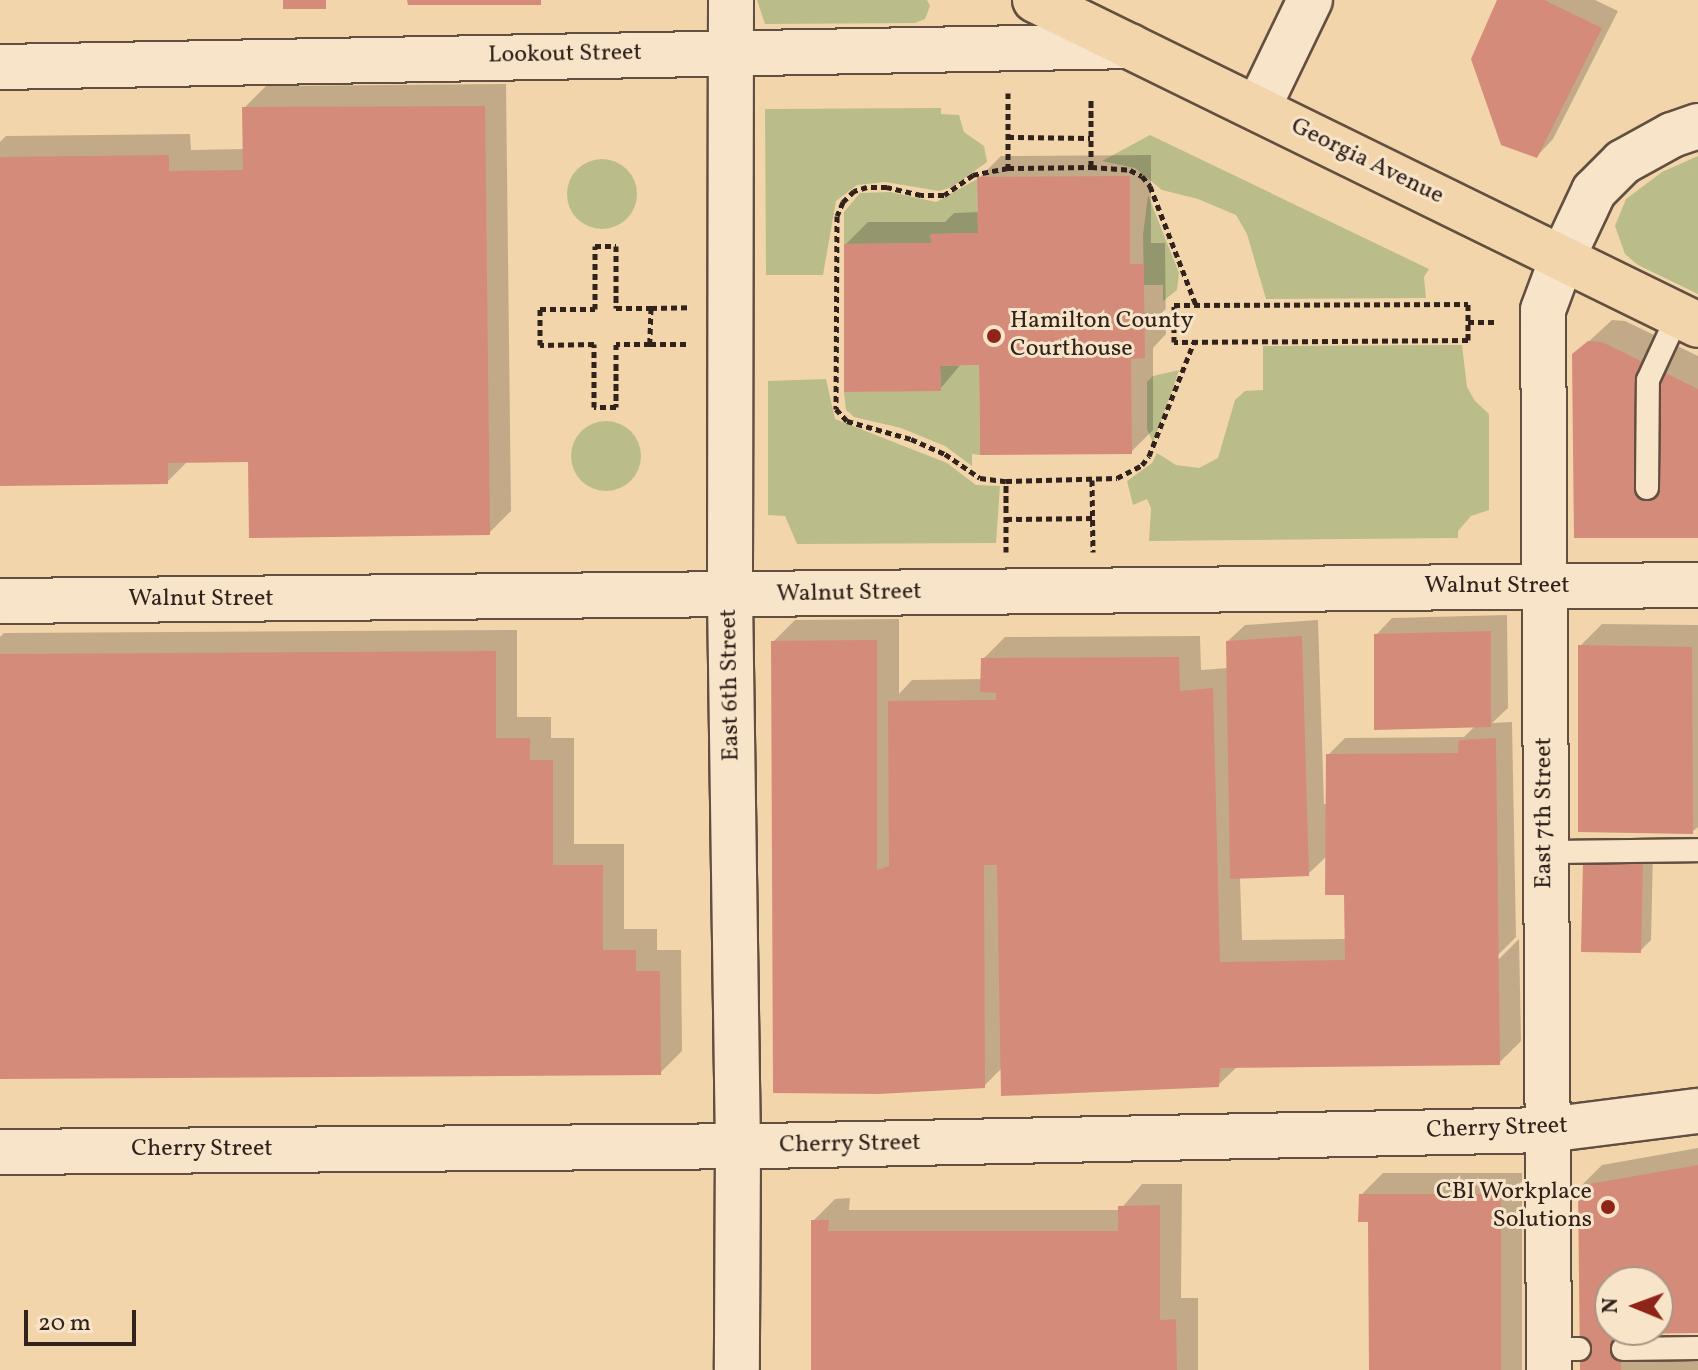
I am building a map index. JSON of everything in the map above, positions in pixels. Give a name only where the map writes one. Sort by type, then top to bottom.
[{"type":"main road","name":"Georgia Avenue","points":[[1035,0],[1688,320]]},
{"type":"street","name":"East 6th Street","points":[[731,0],[730,596],[738,1147],[737,1370]]},
{"type":"street","points":[[1258,108],[1310,0]]},
{"type":"street","name":"Lookout Street","points":[[0,67],[1130,46]]},
{"type":"street","name":"East 7th Street","points":[[1559,1356],[1547,1130],[1543,310],[1562,259],[1594,191],[1623,162],[1672,135],[1698,126]]},
{"type":"street","name":"Walnut Street","points":[[0,601],[1698,585]]},
{"type":"street","name":"Cherry Street","points":[[0,1152],[738,1147],[1547,1130],[1698,1111]]},
{"type":"lane","points":[[1647,488],[1648,380],[1688,320]]},
{"type":"lane","points":[[1545,852],[1698,850]]},
{"type":"lane","points":[[1623,1349],[1698,1348]]},
{"type":"path","points":[[1008,93],[1008,168]]},
{"type":"path","points":[[1091,98],[1091,167]]},
{"type":"path","points":[[1008,137],[1090,138]]},
{"type":"path","points":[[1194,342],[1149,456],[1142,465],[1117,478],[1006,481],[980,478],[945,454],[911,439],[847,421],[836,409],[837,216],[854,191],[867,187],[944,195],[973,175],[1008,168],[1130,170],[1142,176],[1150,186],[1196,305]]},
{"type":"path","points":[[595,246],[616,246],[616,308],[651,308],[650,344],[616,344],[616,407],[594,407],[594,344],[540,345],[540,309],[595,309],[595,246]]},
{"type":"path","points":[[1468,304],[1468,322],[1468,340],[1174,342],[1174,305],[1468,304]]},
{"type":"path","points":[[1468,322],[1497,322]]},
{"type":"path","points":[[1092,480],[1093,557]]},
{"type":"path","points":[[1006,481],[1006,557]]},
{"type":"path","points":[[1006,519],[1092,518]]},
{"type":"green space","points":[[757,0],[927,0],[930,6],[925,19],[915,23],[765,24]]},
{"type":"green space","points":[[941,108],[941,114],[959,115],[964,132],[984,146],[987,162],[952,187],[939,191],[885,182],[857,185],[836,201],[823,275],[766,275],[765,109]]},
{"type":"green space","points":[[1150,135],[1429,269],[1424,277],[1426,298],[1266,299],[1247,234],[1236,215],[1198,199],[1162,190],[1135,168],[1102,161]]},
{"type":"green space","points":[[1698,156],[1698,294],[1638,265],[1625,254],[1615,226],[1626,199],[1662,172]]},
{"type":"green space","points":[[602,159],[621,165],[631,175],[637,194],[631,213],[621,223],[602,229],[583,223],[573,213],[567,194],[573,175],[583,165]]},
{"type":"green space","points":[[977,179],[978,233],[931,234],[931,243],[844,244],[844,212],[860,193],[890,192],[936,202]]},
{"type":"green space","points":[[1148,195],[1179,273],[1177,290],[1163,301],[1163,285],[1144,285],[1143,235]]},
{"type":"green space","points":[[1462,345],[1467,387],[1475,401],[1489,414],[1489,510],[1471,516],[1458,531],[1458,538],[1149,541],[1151,508],[1147,499],[1133,505],[1127,481],[1152,463],[1157,453],[1176,465],[1199,468],[1218,458],[1235,400],[1245,391],[1263,390],[1263,346]]},
{"type":"green space","points":[[979,365],[980,455],[972,454],[972,466],[945,446],[901,428],[854,417],[846,410],[844,392],[941,390],[940,366]]},
{"type":"green space","points":[[1179,370],[1153,443],[1147,429],[1147,382],[1153,376]]},
{"type":"green space","points":[[826,379],[835,419],[947,463],[976,485],[1000,486],[996,543],[797,544],[785,516],[768,515],[768,381]]},
{"type":"green space","points":[[606,421],[631,431],[641,456],[631,481],[606,491],[581,481],[571,456],[581,431]]},
{"type":"building","points":[[283,0],[326,0],[326,9],[283,9]]},
{"type":"building","points":[[407,0],[541,0],[541,5],[408,5]]},
{"type":"building","points":[[1497,0],[1544,0],[1602,28],[1537,158],[1501,145],[1471,59]]},
{"type":"building","points":[[485,106],[490,535],[249,538],[248,462],[168,463],[168,484],[0,486],[0,157],[169,155],[169,171],[243,170],[242,107]]},
{"type":"building","name":"Hamilton County Courthouse","points":[[1130,176],[1130,264],[1144,264],[1145,358],[1131,359],[1132,454],[980,455],[979,365],[940,366],[941,391],[844,392],[844,244],[931,243],[930,234],[978,233],[977,177]]},
{"type":"building","points":[[1588,341],[1602,342],[1698,389],[1698,538],[1574,538],[1572,354]]},
{"type":"building","points":[[1491,631],[1491,727],[1374,730],[1374,634]]},
{"type":"building","points":[[1302,636],[1309,876],[1230,879],[1226,641]]},
{"type":"building","points":[[877,640],[877,870],[889,866],[888,701],[996,700],[996,693],[980,692],[981,658],[1179,657],[1180,691],[1213,688],[1220,962],[1345,960],[1344,895],[1325,895],[1326,754],[1458,753],[1459,740],[1496,738],[1500,1065],[1220,1068],[1219,1087],[1001,1096],[997,865],[984,865],[985,1088],[879,1094],[773,1093],[771,641]]},
{"type":"building","points":[[1578,645],[1692,647],[1693,834],[1578,832]]},
{"type":"building","points":[[496,651],[496,738],[530,738],[530,760],[553,760],[553,865],[603,865],[603,950],[636,950],[636,971],[660,971],[661,1075],[0,1079],[0,654]]},
{"type":"building","points":[[1583,861],[1643,862],[1641,953],[1581,952]]},
{"type":"building","points":[[1698,1165],[1698,1333],[1674,1333],[1674,1266],[1594,1266],[1594,1346],[1620,1346],[1621,1370],[1580,1370],[1578,1186]]},
{"type":"building","points":[[1359,1194],[1501,1194],[1501,1370],[1369,1370],[1368,1222],[1358,1222]]},
{"type":"building","points":[[1160,1205],[1160,1320],[1176,1319],[1177,1370],[811,1370],[811,1220],[829,1220],[828,1231],[1118,1231],[1118,1206]]},
{"type":"place","name":"Hamilton County Courthouse","points":[[994,336]]},
{"type":"place","name":"CBI Workplace Solutions","points":[[1608,1207]]}]
